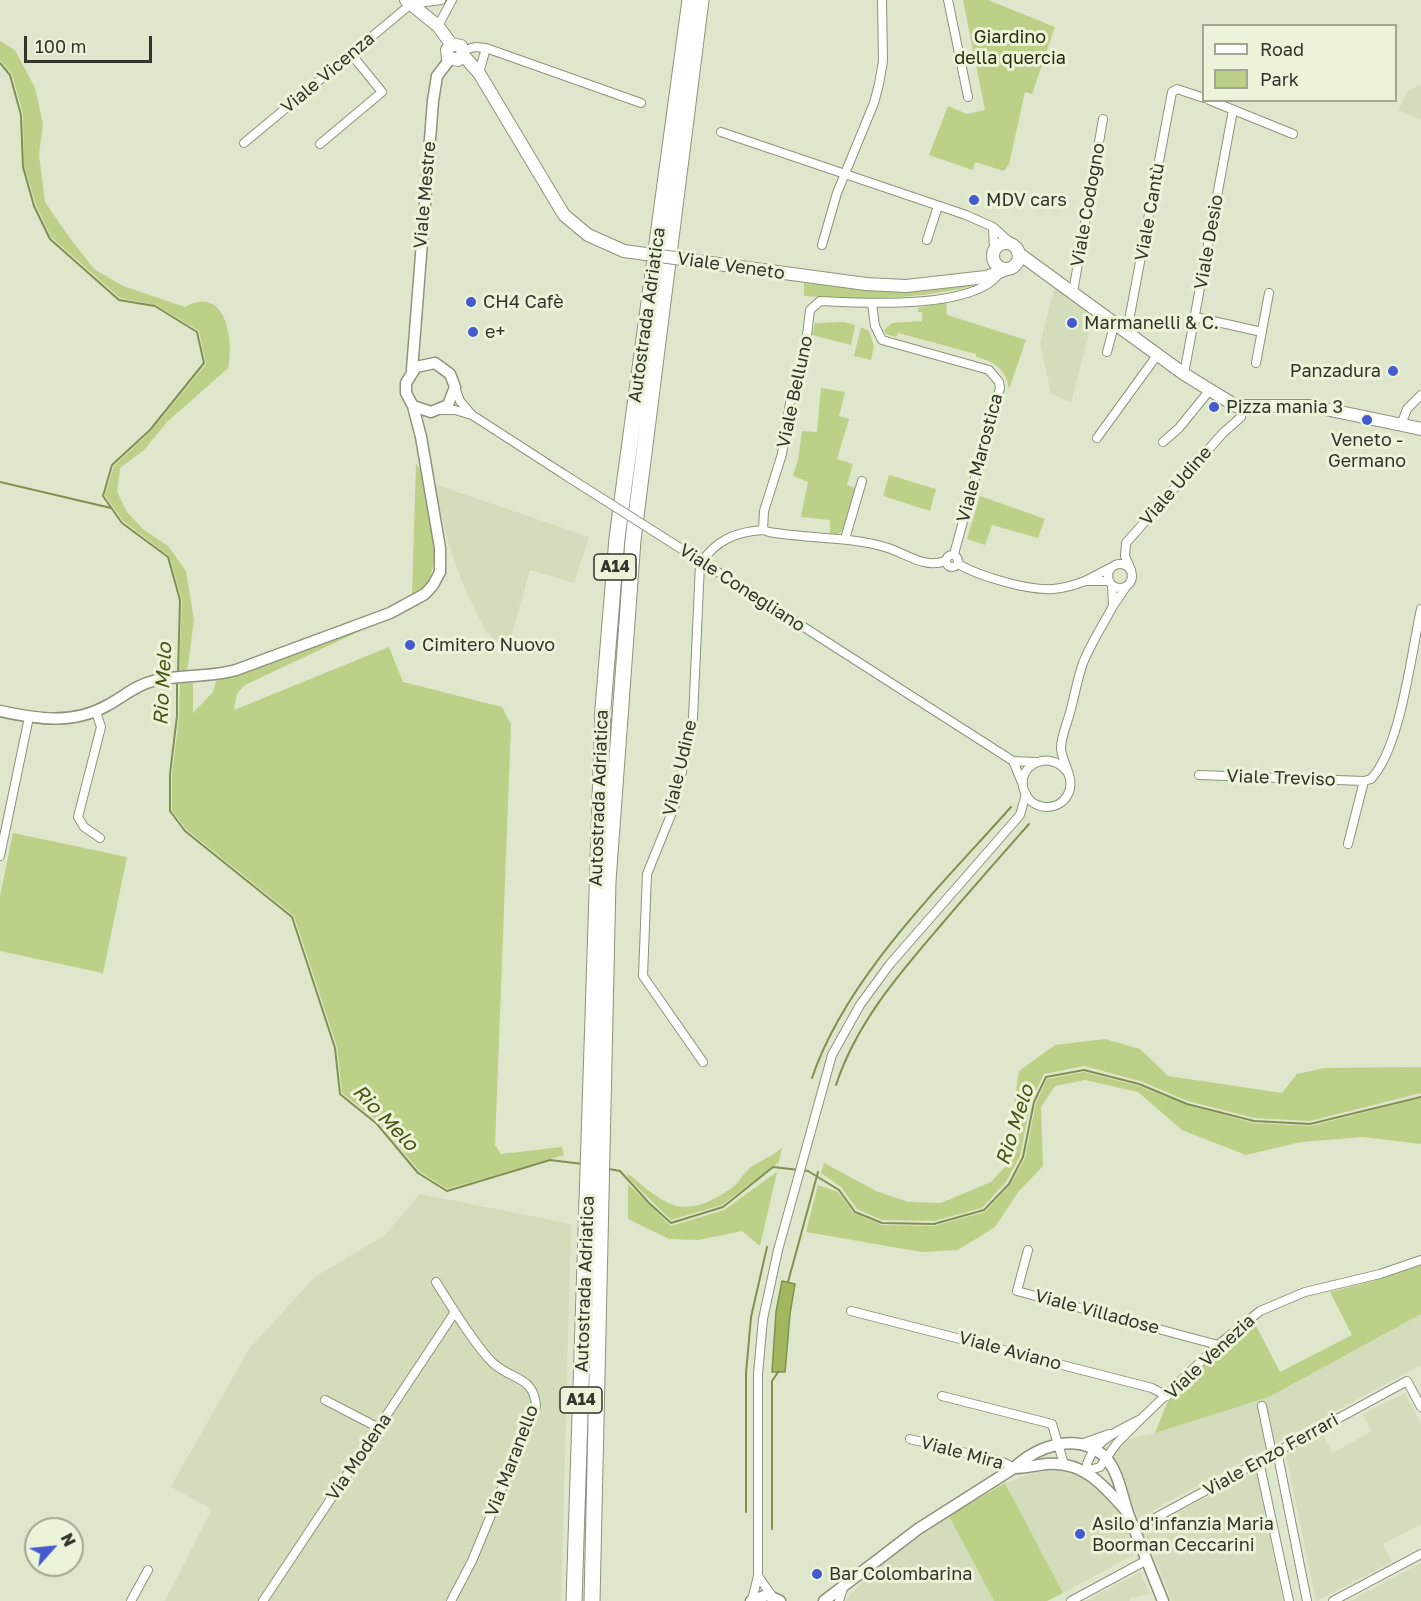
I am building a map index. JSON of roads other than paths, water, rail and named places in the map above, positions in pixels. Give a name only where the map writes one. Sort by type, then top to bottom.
[{"type":"highway","name":"Autostrada Adriatica","points":[[574,1601],[603,708],[617,538],[690,0]]},
{"type":"highway","name":"Autostrada Adriatica","points":[[592,1601],[608,881],[633,540],[702,0]]},
{"type":"main road","name":"Viale Veneto","points":[[409,2],[438,26],[451,44],[459,44],[463,53],[479,73],[564,215],[588,235],[624,251],[890,285],[932,284],[997,275],[1025,268],[1049,274]]},
{"type":"main road","points":[[450,59],[446,53],[451,44]]},
{"type":"main road","name":"Viale Veneto","points":[[450,59],[458,60],[463,53]]},
{"type":"main road","name":"Viale Veneto","points":[[966,278],[992,257],[1004,243],[1015,248],[1184,374],[1209,391],[1243,408]]},
{"type":"main road","points":[[997,275],[1017,262],[1015,248]]},
{"type":"main road","points":[[992,257],[999,267],[997,275]]},
{"type":"main road","points":[[992,257],[997,275]]},
{"type":"main road","points":[[1243,408],[1275,405],[1311,406],[1421,429]]},
{"type":"street","points":[[409,2],[441,0]]},
{"type":"street","points":[[438,26],[452,0]]},
{"type":"street","points":[[822,245],[844,175],[874,103],[879,84],[883,61],[882,0]]},
{"type":"street","points":[[948,0],[968,98]]},
{"type":"street","name":"Viale Vicenza","points":[[244,142],[351,54],[409,2]]},
{"type":"street","name":"Viale Veneto","points":[[463,53],[475,47],[486,48],[641,103]]},
{"type":"street","points":[[479,73],[486,48]]},
{"type":"street","points":[[320,144],[382,92],[351,54]]},
{"type":"street","name":"Viale Mestre","points":[[96,712],[130,690],[152,681],[191,678],[236,670],[407,605],[425,594],[440,572],[440,548],[421,436],[413,405],[405,388],[412,370],[433,100],[437,76],[450,59]]},
{"type":"street","name":"Viale Cantù","points":[[1127,331],[1172,92],[1177,89],[1202,98]]},
{"type":"street","points":[[1214,102],[1293,134]]},
{"type":"street","name":"Viale Desio","points":[[1184,374],[1233,110]]},
{"type":"street","name":"Viale Codogno","points":[[1073,292],[1103,119]]},
{"type":"street","name":"Viale Veneto","points":[[721,132],[938,206],[993,228],[1015,248]]},
{"type":"street","points":[[927,240],[938,206]]},
{"type":"street","points":[[992,257],[993,228]]},
{"type":"street","name":"Viale Belluno","points":[[763,530],[764,511],[782,454],[791,397],[804,360],[810,309],[820,301],[872,304],[920,301],[966,293],[997,275]]},
{"type":"street","points":[[1256,363],[1269,294]]},
{"type":"street","name":"Viale Marostica","points":[[872,304],[875,326],[882,340],[989,370],[999,382],[1000,388],[954,554]]},
{"type":"street","points":[[1195,317],[1262,332]]},
{"type":"street","points":[[1107,352],[1114,322]]},
{"type":"street","points":[[415,336],[430,363],[447,370],[455,387],[451,401],[435,411],[421,436]]},
{"type":"street","points":[[1097,438],[1158,354]]},
{"type":"street","points":[[412,370],[430,363]]},
{"type":"street","name":"Viale Conegliano","points":[[455,387],[460,401],[472,416]]},
{"type":"street","points":[[1163,442],[1179,428],[1209,391]]},
{"type":"street","points":[[1401,424],[1407,409],[1421,395]]},
{"type":"street","points":[[413,405],[435,411]]},
{"type":"street","name":"Viale Udine","points":[[1061,747],[1083,663],[1113,606],[1132,578],[1125,556],[1126,543],[1222,434],[1241,417],[1243,408]]},
{"type":"street","name":"Viale Conegliano","points":[[435,411],[455,410],[472,416],[1013,761]]},
{"type":"street","points":[[845,539],[862,481]]},
{"type":"street","points":[[763,530],[777,534],[845,539],[880,546],[923,562],[945,561]]},
{"type":"street","name":"Viale Udine","points":[[703,1062],[643,976],[646,882],[675,805],[692,729],[700,564],[711,548],[720,542],[749,531],[763,530]]},
{"type":"street","points":[[945,561],[946,557],[954,554],[959,560],[958,564]]},
{"type":"street","points":[[945,561],[950,567],[958,564]]},
{"type":"street","points":[[958,564],[969,571],[1037,588],[1052,589],[1085,581],[1121,563],[1131,570]]},
{"type":"street","points":[[1110,567],[1107,574],[1113,606]]},
{"type":"street","points":[[1085,581],[1110,583],[1118,588],[1126,587]]},
{"type":"street","name":"Viale Treviso","points":[[1199,775],[1364,781],[1371,779],[1376,774],[1392,740],[1421,609]]},
{"type":"street","points":[[0,711],[29,717],[65,720],[96,712],[101,727],[78,817],[84,828],[100,838]]},
{"type":"street","points":[[0,856],[29,717]]},
{"type":"street","points":[[752,1601],[758,1576],[758,1374],[763,1319],[778,1250],[832,1055],[860,1005],[890,964],[1020,814],[1026,772],[1061,747],[1070,780],[1068,795],[1057,805],[1020,814]]},
{"type":"street","points":[[1043,807],[1030,800],[1013,761],[1058,763],[1068,773]]},
{"type":"street","name":"Viale Treviso","points":[[1348,844],[1364,781]]},
{"type":"street","name":"Viale Villadose","points":[[1028,1250],[1017,1291],[1218,1345]]},
{"type":"street","name":"Viale Venezia","points":[[1014,1468],[1064,1464],[1086,1471],[1100,1467],[1141,1419],[1245,1321],[1281,1300],[1421,1260]]},
{"type":"street","name":"Via Maranello","points":[[436,1282],[493,1363],[530,1386],[535,1394],[536,1406],[472,1561],[451,1601]]},
{"type":"street","name":"Viale Aviano","points":[[851,1311],[1152,1388],[1167,1396]]},
{"type":"street","name":"Via Modena","points":[[263,1601],[456,1312]]},
{"type":"street","name":"Viale Enzo Ferrari","points":[[1135,1529],[1407,1381],[1421,1407]]},
{"type":"street","points":[[942,1396],[1053,1424],[1064,1464]]},
{"type":"street","points":[[325,1400],[379,1428]]},
{"type":"street","points":[[1262,1406],[1307,1601]]},
{"type":"street","name":"Viale Venezia","points":[[824,1601],[918,1529],[1023,1460],[1060,1444],[1081,1444],[1141,1419]]},
{"type":"street","name":"Viale Venezia","points":[[1086,1471],[1087,1460],[1112,1433]]},
{"type":"street","name":"Viale Mira","points":[[910,1439],[1003,1462],[1014,1468]]},
{"type":"street","name":"Viale Venezia","points":[[1081,1444],[1095,1449],[1107,1458]]},
{"type":"street","points":[[1107,1458],[1125,1497],[1128,1513],[1163,1601]]},
{"type":"street","points":[[1259,1461],[1289,1601]]},
{"type":"street","points":[[1086,1471],[1106,1487],[1128,1513]]},
{"type":"street","points":[[1333,1601],[1421,1554]]},
{"type":"street","points":[[1071,1601],[1147,1560]]},
{"type":"street","points":[[131,1601],[148,1570]]},
{"type":"street","points":[[758,1576],[776,1599]]},
{"type":"street","points":[[839,1601],[844,1584]]},
{"type":"street","points":[[752,1601],[761,1596],[776,1599]]},
{"type":"waterway","name":"Rio Melo","points":[[0,63],[10,75],[21,115],[23,167],[34,206],[50,239],[119,300],[155,306],[197,332],[204,363],[150,430],[112,465],[103,496],[122,523],[168,557],[180,600],[178,674]]},
{"type":"waterway","points":[[0,482],[111,508]]},
{"type":"waterway","name":"Rio Melo","points":[[177,679],[177,716],[170,774],[170,811],[185,831],[292,917],[335,1048],[340,1094],[377,1124],[418,1173],[447,1191],[550,1160],[583,1164]]},
{"type":"waterway","points":[[812,1078],[827,1041],[871,969],[926,901],[1011,807]]},
{"type":"waterway","points":[[836,1085],[855,1040],[895,981],[925,943],[1029,824]]},
{"type":"waterway","name":"Rio Melo","points":[[609,1169],[620,1171],[671,1223],[723,1207],[773,1167],[808,1171],[839,1190],[855,1212],[882,1223],[934,1224],[984,1210],[1009,1184],[1023,1157],[1034,1102],[1046,1077],[1084,1070],[1139,1084],[1187,1104],[1254,1121],[1310,1124],[1421,1097]]},
{"type":"waterway","points":[[788,1282],[818,1172]]},
{"type":"waterway","points":[[746,1512],[746,1373],[751,1317],[767,1247]]},
{"type":"waterway","points":[[772,1529],[772,1381],[778,1372]]},
{"type":"place","name":"MDV cars","points":[[974,200]]},
{"type":"place","name":"CH4 Cafè","points":[[471,302]]},
{"type":"place","name":"Marmanelli & C.","points":[[1072,323]]},
{"type":"place","name":"e+","points":[[473,332]]},
{"type":"place","name":"Panzadura","points":[[1393,371]]},
{"type":"place","name":"Pizza mania 3","points":[[1214,407]]},
{"type":"place","name":"Veneto - Germano","points":[[1367,420]]},
{"type":"place","name":"Cimitero Nuovo","points":[[410,645]]},
{"type":"place","name":"Asilo d'infanzia Maria Boorman Ceccarini","points":[[1080,1534]]},
{"type":"place","name":"Bar Colombarina","points":[[817,1574]]},
{"type":"park label","name":"Giardino della quercia","points":[[1010,47]]}]
